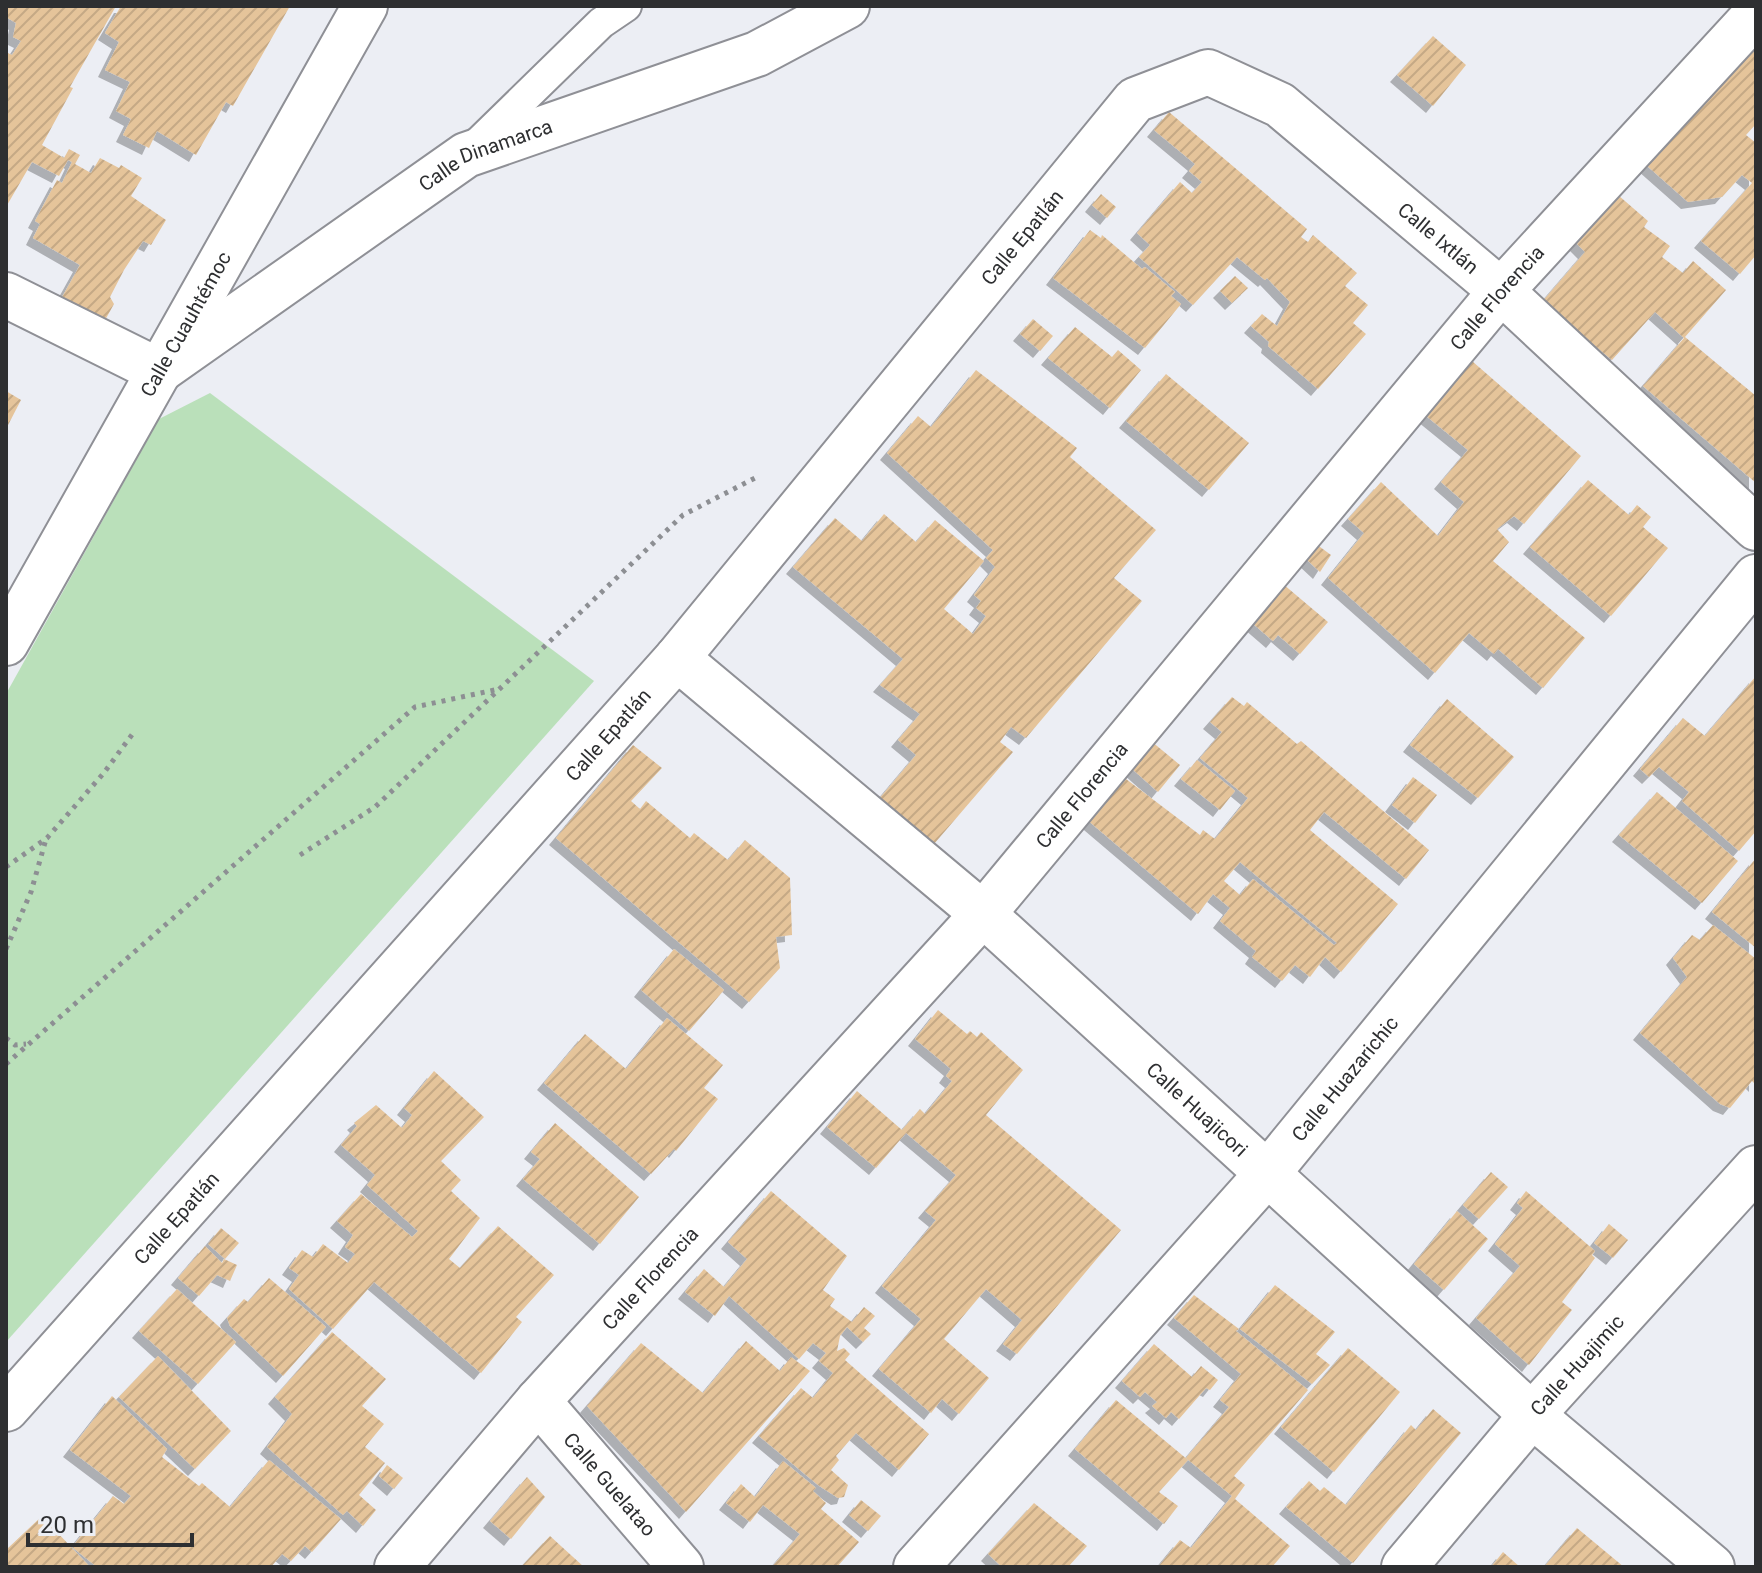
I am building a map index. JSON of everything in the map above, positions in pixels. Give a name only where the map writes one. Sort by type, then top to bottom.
[{"type":"street","name":"Calle Cuauhtémoc","points":[[6,643],[365,6]]},
{"type":"street","name":"Calle Dinamarca","points":[[159,371],[466,155],[757,54],[847,6]]},
{"type":"street","name":"Calle Florencia","points":[[397,1567],[538,1401],[983,914],[1501,291],[1756,14]]},
{"type":"street","name":"Calle Ixtlán","points":[[1208,72],[1280,105],[1501,291],[1756,528]]},
{"type":"street","name":"Calle Epatlán","points":[[6,1409],[677,658],[1135,100],[1208,72]]},
{"type":"street","points":[[6,295],[159,371]]},
{"type":"street","name":"Calle Huazarichic","points":[[916,1567],[1267,1174],[1756,577]]},
{"type":"street","name":"Calle Huajicori","points":[[677,658],[983,914],[1532,1415],[1712,1567]]},
{"type":"street","name":"Calle Huajimic","points":[[1404,1567],[1532,1415],[1756,1168]]},
{"type":"street","name":"Calle Guelatao","points":[[538,1401],[681,1567]]},
{"type":"lane","points":[[466,155],[601,23],[626,6]]},
{"type":"path","points":[[300,855],[375,807],[683,515],[744,482],[772,471]]},
{"type":"path","points":[[6,1064],[415,707],[500,689]]},
{"type":"path","points":[[6,867],[47,838],[103,774],[134,732]]},
{"type":"path","points":[[6,949],[31,892],[47,838]]},
{"type":"path","points":[[6,1038],[15,1045],[28,1044]]},
{"type":"green space","points":[[210,393],[594,681],[6,1342],[6,694],[159,419]]},
{"type":"building","points":[[6,6],[116,6],[70,87],[73,88],[42,145],[64,158],[69,149],[80,155],[75,164],[91,173],[100,158],[119,168],[121,165],[142,178],[131,196],[166,220],[151,245],[143,241],[124,270],[110,297],[114,304],[99,331],[56,308],[80,265],[33,238],[40,224],[35,221],[57,180],[62,183],[72,162],[68,160],[59,176],[32,162],[6,207],[6,52],[12,55],[21,41],[13,37],[16,23],[6,17]]},
{"type":"building","points":[[121,6],[290,6],[233,106],[226,102],[196,155],[157,131],[149,148],[123,135],[131,119],[116,111],[130,82],[105,70],[119,42],[105,33]]},
{"type":"building","points":[[1756,30],[1756,124],[1746,135],[1756,143],[1756,255],[1740,274],[1701,241],[1752,183],[1742,175],[1722,197],[1688,202],[1645,164]]},
{"type":"building","points":[[1433,36],[1466,65],[1433,106],[1397,75]]},
{"type":"building","points":[[1169,112],[1307,229],[1301,237],[1308,242],[1313,235],[1357,273],[1345,286],[1368,305],[1353,323],[1366,334],[1318,389],[1268,346],[1269,342],[1251,326],[1262,314],[1277,326],[1290,302],[1267,278],[1265,280],[1237,257],[1193,305],[1139,257],[1150,245],[1137,233],[1180,182],[1192,193],[1202,182],[1189,171],[1195,164],[1154,130]]},
{"type":"building","points":[[1101,194],[1116,207],[1107,218],[1092,205]]},
{"type":"building","points":[[1618,195],[1648,221],[1644,227],[1670,246],[1662,257],[1683,273],[1693,261],[1726,290],[1685,337],[1756,396],[1756,483],[1643,386],[1684,338],[1655,312],[1612,360],[1542,302],[1585,252],[1577,244]]},
{"type":"building","points":[[1090,230],[1101,238],[1102,235],[1142,269],[1145,267],[1175,292],[1171,296],[1181,304],[1145,348],[1053,278]]},
{"type":"building","points":[[1235,276],[1248,288],[1232,303],[1220,291]]},
{"type":"building","points":[[1033,319],[1053,336],[1040,351],[1020,334]]},
{"type":"building","points":[[1075,327],[1112,357],[1118,350],[1141,370],[1110,408],[1048,358]]},
{"type":"building","points":[[1472,361],[1581,456],[1524,524],[1514,516],[1497,529],[1509,542],[1493,561],[1585,638],[1543,688],[1498,649],[1494,654],[1469,633],[1435,673],[1328,578],[1364,533],[1348,519],[1381,482],[1438,536],[1464,502],[1441,482],[1468,450],[1425,415]]},
{"type":"building","points":[[976,370],[1077,448],[1070,457],[1156,530],[1114,578],[1142,601],[1026,738],[1011,727],[1000,742],[1013,752],[928,851],[874,805],[916,755],[898,740],[920,714],[880,685],[903,659],[793,567],[835,518],[862,541],[884,514],[916,542],[935,520],[984,561],[944,609],[973,634],[986,616],[976,608],[981,601],[974,595],[995,567],[986,558],[993,550],[887,453],[918,416],[931,427]]},
{"type":"building","points":[[1166,374],[1249,443],[1209,490],[1126,421]]},
{"type":"building","points":[[6,391],[21,400],[6,429]]},
{"type":"building","points":[[1588,480],[1629,515],[1637,505],[1651,517],[1643,527],[1668,548],[1611,616],[1530,547]]},
{"type":"building","points":[[1316,544],[1331,555],[1320,572],[1305,558]]},
{"type":"building","points":[[1283,584],[1328,622],[1300,654],[1278,635],[1273,641],[1251,622]]},
{"type":"building","points":[[1756,676],[1756,831],[1739,851],[1682,801],[1689,792],[1659,767],[1649,777],[1640,769],[1683,718],[1705,736]]},
{"type":"building","points":[[1232,697],[1244,706],[1247,702],[1297,744],[1301,741],[1429,850],[1406,879],[1324,812],[1310,830],[1398,904],[1341,972],[1325,957],[1310,977],[1295,965],[1282,981],[1252,957],[1256,951],[1220,921],[1230,908],[1213,894],[1198,914],[1085,818],[1122,776],[1200,835],[1203,830],[1215,839],[1248,798],[1200,758],[1222,732],[1210,722]],"holes":[[[1240,862],[1337,943],[1334,945],[1253,879],[1240,895],[1224,881]]]},
{"type":"building","points":[[1447,699],[1514,757],[1478,798],[1410,745]]},
{"type":"building","points":[[1151,741],[1180,765],[1158,792],[1130,767]]},
{"type":"building","points":[[633,745],[662,768],[631,801],[640,809],[646,801],[690,838],[694,833],[728,860],[745,840],[790,878],[792,935],[776,937],[780,968],[749,1002],[556,838]]},
{"type":"building","points":[[1197,760],[1235,791],[1220,810],[1181,779]]},
{"type":"building","points":[[1413,777],[1437,795],[1415,823],[1392,805]]},
{"type":"building","points":[[1657,792],[1738,861],[1702,903],[1619,835]]},
{"type":"building","points":[[1756,858],[1756,948],[1712,912]]},
{"type":"building","points":[[1713,925],[1756,959],[1756,1085],[1752,1081],[1730,1108],[1720,1104],[1640,1033],[1687,977],[1673,958],[1692,935],[1700,940]]},
{"type":"building","points":[[674,949],[724,990],[689,1031],[641,990]]},
{"type":"building","points":[[938,1010],[967,1034],[970,1031],[977,1037],[981,1032],[1023,1070],[986,1115],[1121,1230],[1017,1354],[1003,1344],[1022,1320],[986,1289],[944,1339],[989,1378],[959,1414],[942,1399],[931,1413],[879,1369],[921,1319],[882,1286],[936,1220],[925,1211],[956,1175],[906,1133],[876,1168],[827,1127],[857,1091],[902,1130],[920,1109],[925,1114],[952,1081],[946,1076],[951,1069],[915,1039]]},
{"type":"building","points":[[667,1018],[723,1065],[704,1088],[718,1099],[676,1151],[674,1149],[651,1174],[544,1083],[585,1034],[626,1069]]},
{"type":"building","points":[[434,1071],[484,1117],[441,1161],[461,1180],[451,1191],[480,1218],[449,1259],[460,1268],[498,1226],[554,1275],[516,1317],[522,1322],[481,1373],[374,1282],[333,1329],[289,1289],[299,1275],[289,1268],[302,1250],[313,1257],[323,1244],[348,1263],[355,1254],[345,1247],[353,1235],[337,1221],[361,1194],[412,1237],[418,1231],[367,1185],[375,1175],[341,1145],[357,1126],[354,1123],[376,1105],[402,1128],[412,1115],[404,1108]]},
{"type":"building","points":[[555,1123],[639,1197],[600,1244],[523,1179],[540,1159],[531,1152]]},
{"type":"building","points":[[1491,1172],[1508,1187],[1479,1219],[1463,1205]]},
{"type":"building","points":[[771,1191],[847,1256],[823,1290],[835,1299],[830,1306],[852,1322],[864,1307],[875,1316],[864,1328],[871,1334],[863,1342],[847,1327],[840,1336],[837,1351],[844,1348],[850,1354],[845,1360],[929,1434],[899,1470],[856,1433],[836,1456],[839,1460],[831,1470],[848,1485],[844,1497],[838,1498],[818,1485],[759,1436],[801,1388],[813,1398],[833,1373],[819,1361],[826,1353],[813,1343],[799,1359],[729,1296],[715,1316],[685,1292],[704,1269],[724,1287],[747,1259],[728,1242]]},
{"type":"building","points":[[1526,1191],[1595,1251],[1592,1255],[1595,1258],[1562,1302],[1572,1310],[1529,1365],[1476,1318],[1520,1266],[1495,1244],[1523,1208],[1517,1203]]},
{"type":"building","points":[[1457,1211],[1488,1239],[1444,1290],[1414,1264]]},
{"type":"building","points":[[1609,1224],[1628,1240],[1613,1258],[1594,1243]]},
{"type":"building","points":[[221,1228],[239,1243],[225,1259],[208,1244]]},
{"type":"building","points":[[205,1246],[222,1263],[224,1259],[237,1265],[230,1281],[217,1275],[199,1296],[178,1278]]},
{"type":"building","points":[[269,1278],[326,1327],[283,1376],[230,1326],[227,1318],[244,1299],[248,1302]]},
{"type":"building","points":[[1275,1285],[1335,1332],[1316,1354],[1330,1365],[1312,1384],[1240,1329]]},
{"type":"building","points":[[177,1289],[236,1342],[198,1384],[139,1331]]},
{"type":"building","points":[[1194,1295],[1239,1329],[1236,1331],[1308,1390],[1234,1476],[1245,1485],[1235,1499],[1290,1546],[1272,1567],[1212,1567],[1209,1564],[1206,1567],[1158,1567],[1180,1540],[1191,1548],[1232,1496],[1186,1458],[1229,1407],[1220,1400],[1241,1374],[1174,1318]]},
{"type":"building","points":[[332,1332],[386,1379],[362,1406],[384,1424],[365,1447],[385,1463],[359,1495],[376,1510],[363,1526],[347,1511],[343,1515],[267,1447],[292,1414],[275,1397]]},
{"type":"building","points":[[746,1341],[780,1371],[791,1357],[810,1371],[686,1512],[587,1406],[641,1343],[703,1393]]},
{"type":"building","points":[[1154,1344],[1192,1377],[1201,1366],[1218,1380],[1210,1390],[1206,1388],[1179,1419],[1171,1412],[1166,1418],[1152,1406],[1157,1402],[1145,1392],[1140,1397],[1122,1381]]},
{"type":"building","points":[[1348,1348],[1400,1392],[1334,1472],[1281,1427]]},
{"type":"building","points":[[158,1356],[231,1431],[195,1469],[119,1397]]},
{"type":"building","points":[[112,1396],[167,1449],[162,1457],[199,1486],[202,1483],[230,1507],[269,1460],[341,1519],[312,1552],[305,1546],[291,1561],[282,1554],[271,1567],[97,1567],[72,1547],[113,1496],[124,1504],[131,1496],[70,1450]]},
{"type":"building","points":[[1116,1400],[1188,1460],[1159,1492],[1178,1506],[1164,1524],[1075,1449]]},
{"type":"building","points":[[1433,1409],[1461,1433],[1353,1563],[1286,1507],[1309,1481],[1320,1491],[1324,1487],[1346,1505],[1411,1425],[1416,1430]]},
{"type":"building","points":[[783,1461],[816,1488],[813,1491],[826,1503],[821,1509],[859,1542],[837,1567],[772,1567],[800,1534],[763,1505],[750,1522],[726,1503],[741,1484],[755,1497]]},
{"type":"building","points":[[387,1465],[403,1478],[394,1489],[379,1476]]},
{"type":"building","points":[[527,1477],[545,1497],[511,1539],[490,1521]]},
{"type":"building","points":[[861,1500],[881,1516],[868,1531],[849,1515]]},
{"type":"building","points":[[1034,1503],[1087,1546],[1068,1567],[1002,1567],[988,1554]]},
{"type":"building","points":[[42,1516],[90,1567],[6,1567],[6,1550]]},
{"type":"building","points":[[1577,1528],[1624,1567],[1544,1567]]},
{"type":"building","points":[[550,1536],[584,1567],[521,1567]]},
{"type":"building","points":[[1503,1552],[1520,1567],[1491,1567]]}]
